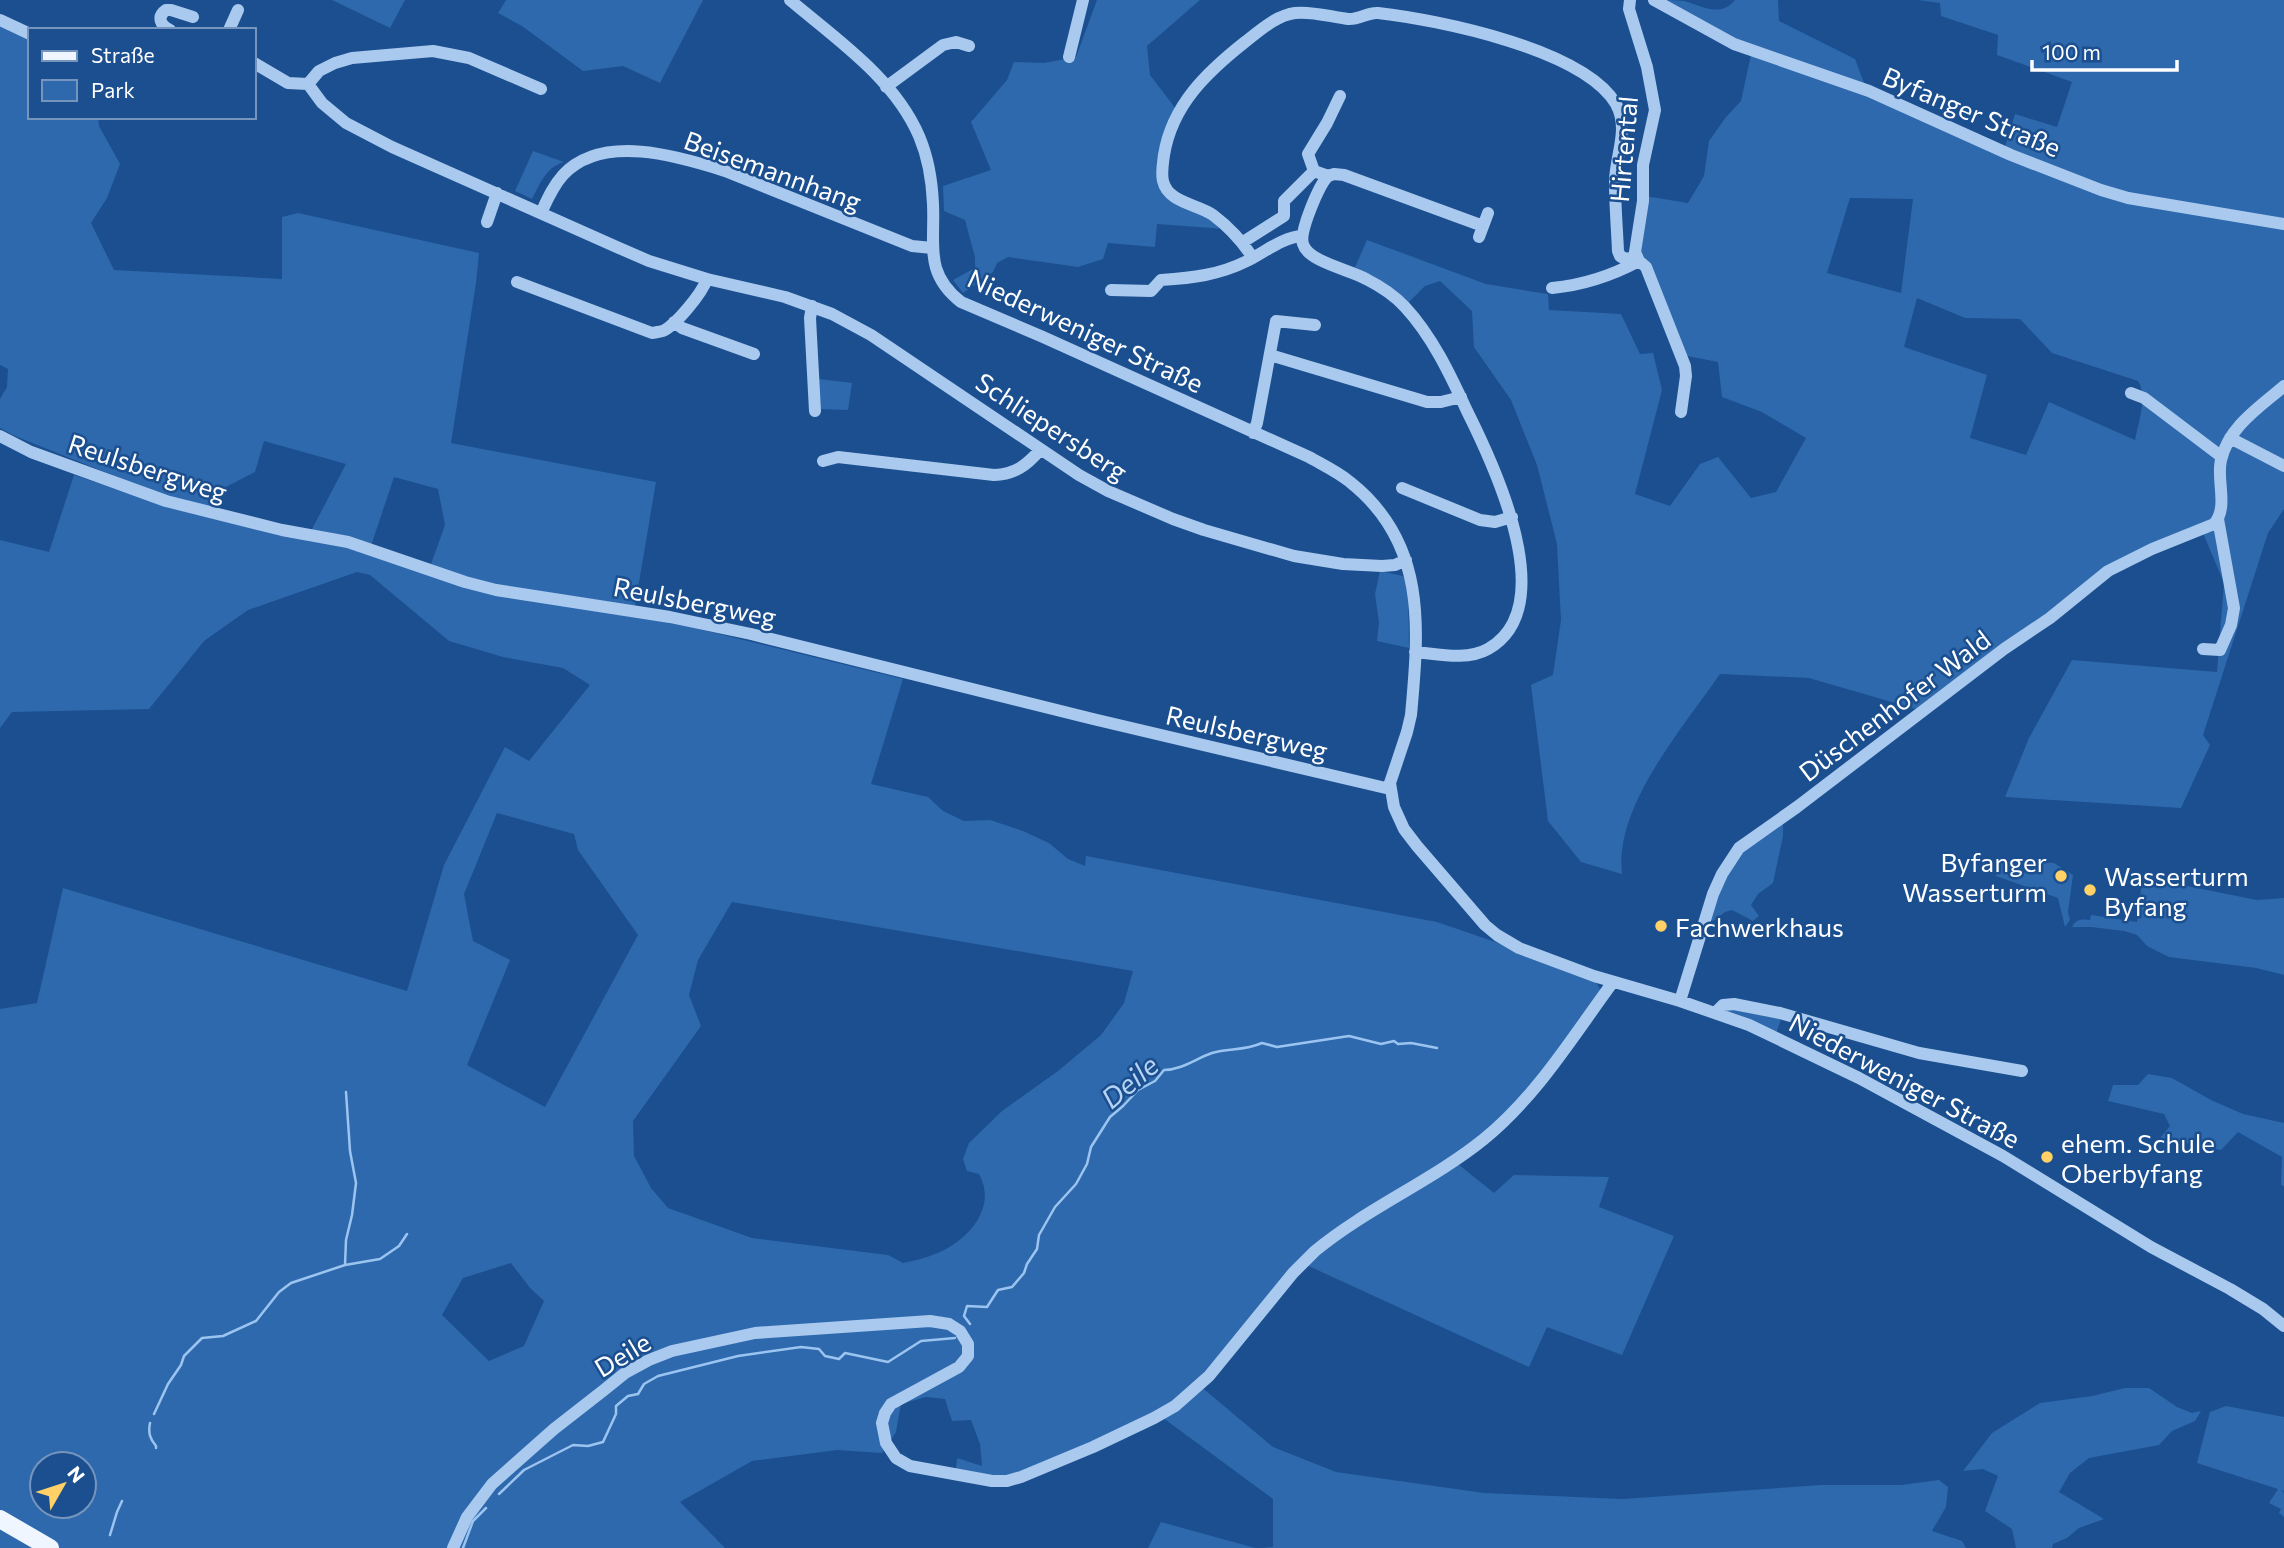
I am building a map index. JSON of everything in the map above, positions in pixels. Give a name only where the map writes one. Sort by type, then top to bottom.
[{"type":"main road","points":[[0,1519],[50,1548]]},
{"type":"street","name":"Niederweniger Straße","points":[[790,0],[856,56],[907,111],[919,136],[929,168],[934,207],[932,248],[940,281],[961,302],[1309,457],[1348,480],[1377,508],[1394,534],[1406,561],[1415,596],[1415,652],[1409,725],[1391,776],[1390,789],[1399,819],[1417,846],[1490,930],[1519,947],[1613,982],[1716,1013],[1770,1035],[1859,1078],[2003,1156],[2151,1247],[2230,1289],[2263,1309],[2284,1326]]},
{"type":"street","points":[[1069,57],[1083,0]]},
{"type":"street","name":"Hirtental","points":[[1630,0],[1629,9],[1647,67],[1655,110],[1643,165],[1643,201],[1635,252],[1638,259]]},
{"type":"street","name":"Byfanger Straße","points":[[1654,0],[1734,44],[1869,90],[2011,155],[2101,190],[2127,198],[2284,224]]},
{"type":"street","points":[[166,28],[160,21],[166,10],[193,17]]},
{"type":"street","points":[[230,28],[237,10]]},
{"type":"street","points":[[1253,258],[1242,242],[1212,214],[1175,198],[1163,184],[1166,143],[1178,112],[1191,92],[1223,60],[1260,30],[1295,13],[1350,19],[1375,13],[1440,24],[1514,44],[1579,71],[1595,82],[1615,104],[1621,116],[1623,128],[1615,181],[1618,251],[1620,256],[1638,259],[1646,267],[1685,366],[1681,412]]},
{"type":"street","points":[[0,20],[28,33]]},
{"type":"street","points":[[886,87],[943,45],[956,42],[969,46]]},
{"type":"street","points":[[256,64],[288,83],[308,84],[319,71],[352,58],[433,51],[469,58],[541,89]]},
{"type":"street","name":"Schliepersberg","points":[[308,84],[322,103],[346,123],[392,147],[649,261],[708,279],[759,289],[812,306],[871,335],[941,380],[1040,450],[1108,491],[1204,530],[1294,556],[1382,566],[1406,561]]},
{"type":"street","points":[[1314,171],[1308,154],[1340,96]]},
{"type":"street","name":"Beisemannhang","points":[[541,213],[554,187],[573,165],[602,153],[631,152],[673,157],[715,168],[912,246],[932,248]]},
{"type":"street","points":[[1242,242],[1284,216],[1284,201],[1314,171]]},
{"type":"street","points":[[1314,171],[1328,176]]},
{"type":"street","points":[[1415,652],[1465,655],[1478,653],[1496,643],[1506,633],[1517,607],[1521,567],[1512,517],[1500,480],[1461,397],[1430,341],[1402,304],[1366,278],[1308,253],[1302,236],[1320,187],[1328,176],[1334,174],[1344,175],[1483,225]]},
{"type":"street","points":[[487,222],[497,193]]},
{"type":"street","points":[[1111,290],[1151,292],[1161,280],[1205,276],[1253,258],[1293,236],[1302,236]]},
{"type":"street","points":[[1552,288],[1587,283],[1611,275],[1638,259]]},
{"type":"street","points":[[517,282],[652,333],[663,331],[674,322],[704,289],[708,279]]},
{"type":"street","points":[[812,306],[810,318],[815,411]]},
{"type":"street","points":[[1253,433],[1276,321],[1315,325]]},
{"type":"street","points":[[674,322],[681,328],[754,354]]},
{"type":"street","points":[[1269,355],[1427,402],[1461,397]]},
{"type":"street","points":[[2203,649],[2220,650],[2231,625],[2234,608],[2218,519],[2222,457],[2239,425],[2284,386]]},
{"type":"street","points":[[2131,393],[2144,398],[2222,457]]},
{"type":"street","name":"Reulsbergweg","points":[[0,436],[31,452],[166,501],[247,522],[348,542],[496,590],[670,617],[751,634],[1390,789]]},
{"type":"street","points":[[2230,438],[2284,466]]},
{"type":"street","points":[[823,461],[838,457],[994,475],[1020,470],[1040,450]]},
{"type":"street","points":[[1402,488],[1416,502],[1485,521],[1495,522],[1512,517]]},
{"type":"street","name":"Düschenhofer Wald","points":[[1680,1000],[1713,894],[1739,848],[2004,649],[2050,618],[2108,571],[2152,549],[2206,528],[2218,519]]},
{"type":"street","name":"Deile","points":[[453,1548],[467,1517],[492,1485],[555,1429],[625,1373],[673,1351],[755,1333],[930,1321],[949,1324],[960,1331],[969,1350],[963,1363],[895,1401],[885,1413],[882,1427],[886,1443],[896,1458],[911,1466],[992,1481],[1012,1480],[1140,1425],[1175,1406],[1202,1383],[1293,1273],[1315,1251],[1475,1146],[1502,1123],[1546,1073],[1613,982]]},
{"type":"street","name":"Niederweniger Straße","points":[[1716,1013],[1727,1004],[1746,1006],[1780,1013],[1919,1053],[2022,1071]]},
{"type":"green space","points":[[332,0],[405,0],[390,28]]},
{"type":"green space","points":[[506,0],[703,0],[660,83],[623,66],[583,71],[522,26],[498,13]]},
{"type":"green space","points":[[1097,0],[1200,0],[1147,46],[1150,75],[1176,109],[1160,185],[1225,229],[1157,224],[1155,247],[1108,243],[1103,259],[1078,267],[1008,257],[997,263],[993,272],[963,293],[953,280],[975,268],[975,257],[965,220],[944,211],[943,186],[991,170],[971,122],[1007,80],[1014,62],[1044,63],[1076,57]]},
{"type":"green space","points":[[1661,0],[1684,1],[1717,10],[1735,0],[1778,0],[1779,21],[1855,59],[1866,88],[2005,147],[2015,114],[2057,127],[2072,82],[1997,55],[1998,35],[1941,16],[1940,3],[1918,0],[2284,0],[2284,509],[2268,533],[2203,735],[2210,745],[2181,808],[2005,797],[2029,738],[2072,660],[2217,672],[2224,583],[2203,533],[2131,560],[1926,712],[1809,678],[1720,674],[1671,743],[1640,795],[1622,848],[1622,874],[1581,862],[1548,821],[1531,685],[1553,675],[1561,620],[1557,544],[1537,465],[1511,400],[1474,347],[1472,311],[1440,281],[1425,286],[1408,303],[1355,267],[1367,240],[1486,284],[1548,294],[1549,310],[1621,314],[1640,354],[1653,353],[1662,390],[1635,494],[1670,506],[1700,464],[1718,457],[1751,498],[1776,492],[1806,438],[1762,412],[1722,397],[1718,362],[1682,355],[1640,261],[1645,196],[1688,203],[1704,176],[1709,141],[1741,101],[1752,50]],"holes":[[[1850,198],[1913,199],[1901,293],[1827,273]],[[1917,298],[1965,318],[2020,319],[2052,353],[2138,381],[2142,402],[2135,440],[2049,402],[2026,455],[1970,438],[1987,375],[1904,347]]]},
{"type":"green space","points":[[0,21],[28,34],[28,119],[98,119],[99,126],[120,164],[107,198],[91,223],[114,270],[282,279],[282,217],[298,213],[479,253],[451,443],[656,482],[635,606],[501,586],[430,567],[445,525],[438,489],[394,477],[371,546],[311,531],[346,464],[264,441],[255,472],[218,491],[217,511],[167,497],[0,428],[0,399],[7,387],[8,369],[0,365]]},
{"type":"green space","points":[[533,151],[564,162],[548,172],[532,199],[515,191]]},
{"type":"green space","points":[[819,379],[852,383],[848,410],[819,409]]},
{"type":"green space","points":[[74,475],[174,509],[341,543],[466,586],[650,617],[903,679],[871,784],[928,797],[943,811],[964,821],[990,820],[1023,831],[1049,843],[1068,859],[1085,866],[1086,856],[1437,922],[1504,945],[1596,982],[1601,991],[1528,1095],[1453,1160],[1494,1193],[1514,1175],[1609,1177],[1599,1207],[1674,1236],[1622,1355],[1547,1327],[1529,1367],[1302,1263],[1199,1385],[1273,1447],[1336,1472],[1484,1493],[1623,1499],[1821,1485],[1901,1485],[1939,1480],[1948,1487],[1946,1507],[1932,1531],[1962,1541],[1966,1548],[1261,1548],[1273,1547],[1273,1499],[1155,1412],[1062,1455],[1005,1477],[956,1469],[957,1458],[982,1466],[980,1444],[971,1420],[952,1421],[945,1399],[926,1397],[901,1404],[896,1432],[882,1453],[837,1450],[752,1461],[680,1502],[725,1548],[52,1548],[35,1539],[31,1548],[0,1548],[0,1009],[37,1003],[63,888],[407,991],[444,865],[505,747],[529,761],[590,685],[563,668],[503,657],[449,641],[370,575],[357,572],[248,610],[204,641],[149,709],[12,712],[0,728],[0,540],[49,552]],"holes":[[[497,813],[574,834],[578,850],[638,935],[545,1107],[467,1065],[510,960],[473,941],[464,894]],[[732,902],[1133,971],[1124,1003],[1101,1035],[1058,1071],[1002,1111],[969,1143],[963,1159],[967,1171],[979,1174],[985,1200],[975,1224],[955,1244],[924,1258],[903,1263],[888,1255],[752,1238],[668,1208],[651,1188],[634,1156],[633,1121],[701,1026],[689,995],[698,960]],[[511,1263],[544,1301],[524,1346],[489,1361],[442,1315],[463,1278]]]},
{"type":"green space","points":[[1380,571],[1403,576],[1408,585],[1409,648],[1377,641],[1379,623],[1375,594]]},
{"type":"green space","points":[[1779,821],[1783,824],[1783,836],[1773,883],[1758,894],[1751,905],[1759,916],[1753,921],[1732,910],[1713,921],[1706,920],[1735,854]]},
{"type":"green space","points":[[2003,859],[2054,863],[2073,875],[2068,912],[2070,920],[2065,927],[2058,898],[1996,876],[1996,864]]},
{"type":"green space","points":[[2147,878],[2257,900],[2284,898],[2284,975],[2256,968],[2169,957],[2147,946],[2137,935],[2124,931],[2072,927],[2080,920],[2090,920],[2091,915],[2137,922],[2142,881]]},
{"type":"green space","points":[[1728,1008],[1782,1016],[1776,1034],[1728,1013]]},
{"type":"green space","points":[[2148,1074],[2172,1078],[2243,1114],[2284,1123],[2284,1186],[2281,1185],[2282,1157],[2238,1132],[2221,1150],[2160,1138],[2170,1126],[2164,1114],[2108,1101],[2113,1085],[2138,1085]]},
{"type":"green space","points":[[2125,1388],[2149,1388],[2177,1407],[2192,1413],[2201,1411],[2195,1421],[2172,1431],[2159,1445],[2089,1458],[2070,1473],[2059,1492],[2104,1519],[2079,1528],[2067,1538],[2053,1544],[2052,1548],[2016,1548],[2012,1529],[1985,1511],[1998,1476],[1983,1469],[1963,1471],[1992,1433],[2040,1403],[2092,1396]]},
{"type":"green space","points":[[2226,1406],[2284,1417],[2284,1491],[2281,1490],[2284,1493],[2284,1517],[2279,1513],[2281,1509],[2269,1503],[2278,1489],[2197,1463],[2210,1412]]},
{"type":"green space","points":[[1161,1522],[1255,1548],[1148,1548]]},
{"type":"waterway","name":"Deile","points":[[970,1324],[964,1316],[967,1306],[987,1307],[998,1290],[1012,1287],[1024,1273],[1037,1249],[1039,1235],[1055,1207],[1076,1184],[1087,1164],[1091,1147],[1110,1117],[1138,1090],[1155,1081],[1164,1070],[1182,1066],[1212,1053],[1262,1043],[1277,1047],[1349,1036],[1381,1044],[1394,1041],[1398,1044],[1411,1043],[1437,1048]]},
{"type":"waterway","points":[[345,1265],[346,1240],[356,1183],[350,1151],[346,1092]]},
{"type":"waterway","points":[[154,1414],[184,1356],[202,1338],[223,1336],[256,1321],[279,1292],[291,1283],[345,1265],[380,1259],[399,1246],[407,1234]]},
{"type":"waterway","name":"Deile","points":[[499,1494],[524,1470],[573,1445],[588,1446],[603,1442],[616,1414],[616,1406],[628,1396],[638,1394],[644,1384],[658,1376],[738,1356],[801,1347],[819,1349],[825,1356],[839,1359],[845,1353],[888,1362],[921,1341],[955,1338]]},
{"type":"waterway","points":[[150,1423],[150,1436],[156,1448]]},
{"type":"waterway","points":[[110,1535],[122,1501]]},
{"type":"waterway","name":"Deile","points":[[463,1548],[473,1521],[486,1508]]},
{"type":"place","name":"Byfanger Wasserturm","points":[[2061,876]]},
{"type":"place","name":"Wasserturm Byfang","points":[[2090,890]]},
{"type":"place","name":"Fachwerkhaus","points":[[1661,926]]},
{"type":"place","name":"ehem. Schule Oberbyfang","points":[[2047,1157]]}]
